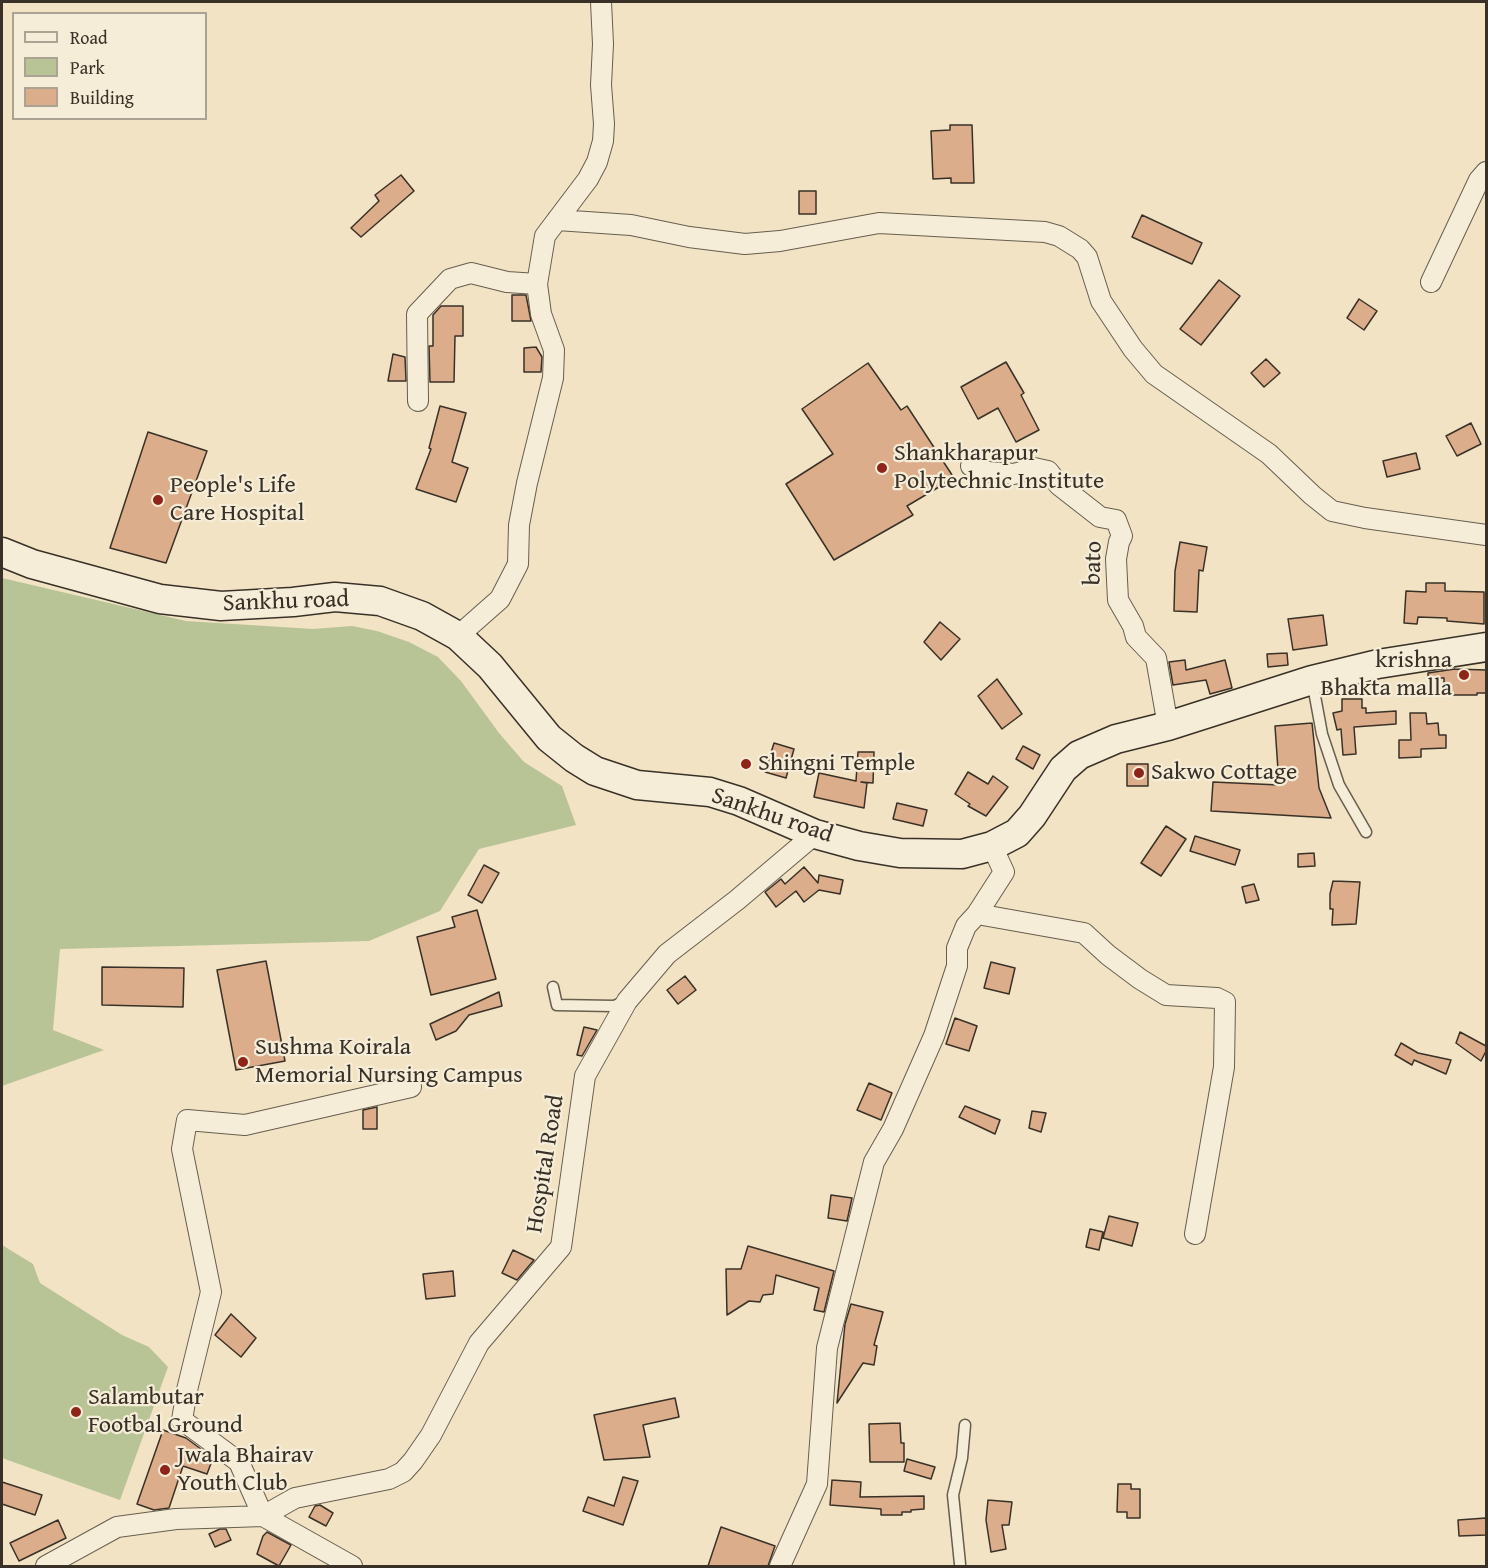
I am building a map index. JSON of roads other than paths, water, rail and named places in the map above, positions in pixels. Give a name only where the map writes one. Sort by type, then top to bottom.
[{"type":"main road","name":"Sankhu road","points":[[2,552],[32,564],[160,599],[221,606],[335,597],[380,601],[422,616],[458,636],[490,666],[549,738],[595,771],[637,785],[710,792],[740,801],[815,834],[859,846],[900,853],[962,854],[992,846],[1017,833],[1032,816],[1063,769],[1079,755],[1116,739],[1168,726],[1312,680],[1378,664],[1486,647]]},
{"type":"street","points":[[458,636],[500,599],[518,564],[519,525],[525,493],[553,378],[554,350],[541,314],[537,284],[546,236],[588,179],[597,162],[603,141],[601,2]]},
{"type":"street","points":[[1431,282],[1479,180],[1486,172]]},
{"type":"street","points":[[557,220],[631,225],[689,237],[745,244],[780,241],[879,223],[1045,232],[1059,236],[1080,249],[1087,257],[1101,301],[1133,349],[1154,374],[1269,454],[1332,511],[1365,519],[1486,535]]},
{"type":"street","points":[[418,401],[417,314],[450,279],[471,273],[507,282],[537,284]]},
{"type":"street","name":"bato","points":[[971,466],[988,472],[1014,474],[1034,468],[1048,471],[1059,485],[1100,517],[1116,520],[1122,536],[1116,559],[1118,600],[1133,626],[1136,637],[1156,658],[1168,726]]},
{"type":"street","name":"Hospital Road","points":[[263,1516],[295,1498],[389,1479],[403,1472],[413,1461],[431,1435],[479,1343],[561,1247],[585,1076],[627,1001],[667,954],[737,900],[815,834]]},
{"type":"street","points":[[780,1566],[817,1484],[827,1348],[874,1162],[892,1129],[934,1036],[957,966],[957,948],[966,926],[977,914],[1004,872],[992,846]]},
{"type":"street","points":[[977,914],[1084,933],[1108,955],[1166,995],[1217,998],[1226,1002],[1224,1067],[1195,1234]]},
{"type":"street","points":[[263,1516],[239,1462],[182,1420],[211,1292],[182,1149],[187,1120],[245,1125],[411,1087]]},
{"type":"street","points":[[46,1566],[117,1527],[176,1519],[263,1516],[352,1566]]},
{"type":"lane","points":[[1312,680],[1322,734],[1339,785],[1366,832]]},
{"type":"lane","points":[[553,987],[557,1005],[614,1006],[627,1001]]},
{"type":"lane","points":[[960,1564],[953,1495],[962,1458],[966,1425]]},
{"type":"place","name":"Shankharapur Polytechnic Institute","points":[[882,468]]},
{"type":"place","name":"People's Life Care Hospital","points":[[158,500]]},
{"type":"place","name":"krishna Bhakta malla","points":[[1464,675]]},
{"type":"place","name":"Shingni Temple","points":[[746,764]]},
{"type":"place","name":"Sakwo Cottage","points":[[1139,773]]},
{"type":"place","name":"Sushma Koirala Memorial Nursing Campus","points":[[243,1062]]},
{"type":"place","name":"Salambutar Footbal Ground","points":[[76,1412]]},
{"type":"place","name":"Jwala Bhairav Youth Club","points":[[165,1470]]}]
